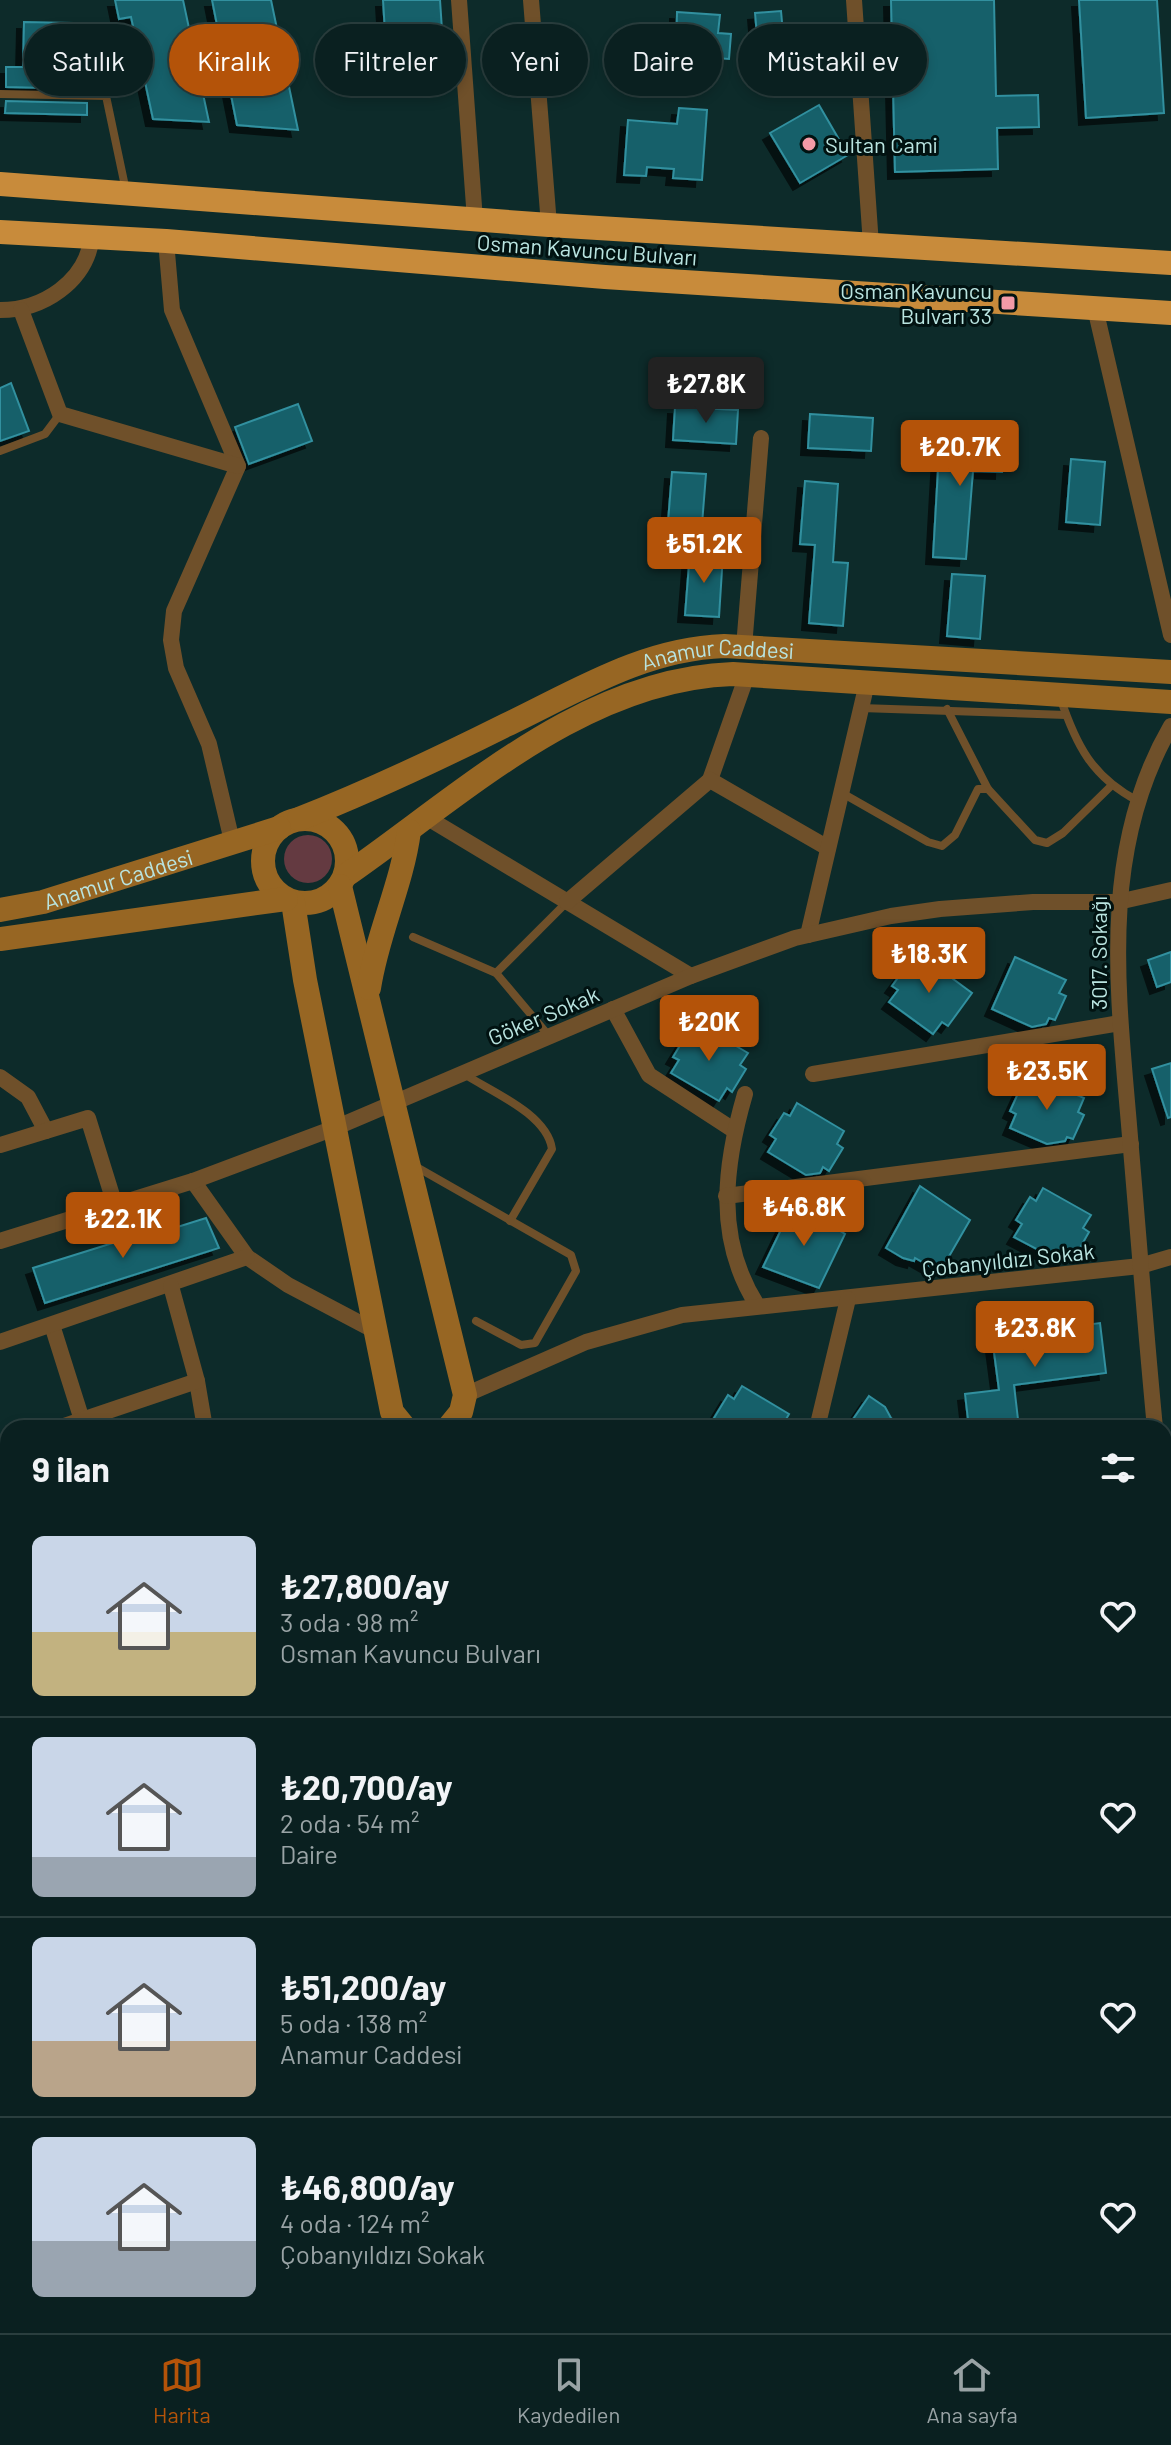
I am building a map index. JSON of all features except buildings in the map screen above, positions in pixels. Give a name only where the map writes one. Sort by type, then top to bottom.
[{"type":"highway","name":"Osman Kavuncu Bulvarı","points":[[0,184],[549,225],[1171,263]]},
{"type":"highway","name":"Osman Kavuncu Bulvarı","points":[[0,232],[166,241],[605,277],[1171,313]]},
{"type":"street","points":[[459,0],[475,220]]},
{"type":"street","points":[[531,0],[549,225]]},
{"type":"street","points":[[854,0],[871,245]]},
{"type":"street","points":[[0,310],[21,310],[72,281],[86,261],[92,237]]},
{"type":"street","points":[[166,241],[172,310],[238,466],[174,611],[171,640],[176,668],[209,744],[232,841]]},
{"type":"street","points":[[1095,308],[1171,635]]},
{"type":"street","points":[[21,310],[60,414],[238,466]]},
{"type":"street","points":[[744,647],[761,438]]},
{"type":"street","name":"Anamur Caddesi","points":[[0,910],[43,902],[289,823],[387,783],[610,673],[683,650],[744,647],[1171,672]]},
{"type":"street","points":[[567,902],[710,780],[747,675]]},
{"type":"street","name":"Anamur Caddesi","points":[[342,881],[541,739],[608,703],[682,678],[747,675],[867,683],[1063,705],[1171,702]]},
{"type":"street","points":[[808,935],[867,683]]},
{"type":"street","name":"3017. Sokağı","points":[[1154,1420],[1121,1061],[1118,902],[1126,842],[1138,801],[1171,726]]},
{"type":"street","points":[[710,780],[828,848]]},
{"type":"street","points":[[342,881],[314,903],[290,901],[270,885],[263,865],[266,845],[289,823],[321,821],[338,834],[347,854],[342,881],[367,998],[465,1395],[461,1412],[454,1420]]},
{"type":"street","points":[[367,998],[376,950],[418,824],[567,902],[691,976]]},
{"type":"street","name":"Göker Sokak","points":[[0,1241],[193,1181],[337,1127],[691,976],[808,935],[940,909],[1033,902],[1118,902],[1171,890]]},
{"type":"street","points":[[290,901],[392,1412],[398,1420]]},
{"type":"street","name":"Anamur Caddesi","points":[[0,939],[290,901]]},
{"type":"street","points":[[613,1009],[649,1075],[735,1131]]},
{"type":"street","points":[[813,1074],[1120,1023]]},
{"type":"street","points":[[0,1077],[28,1097],[46,1131]]},
{"type":"street","points":[[745,1094],[735,1131],[726,1196],[731,1249],[746,1288],[757,1305]]},
{"type":"street","points":[[2,1139],[46,1131],[88,1118],[115,1205]]},
{"type":"street","points":[[726,1196],[1131,1144]]},
{"type":"street","points":[[193,1181],[247,1257],[288,1285],[377,1332]]},
{"type":"street","points":[[0,1342],[171,1286],[247,1257]]},
{"type":"street","name":"Çobanyıldızı Sokak","points":[[465,1395],[545,1358],[634,1327],[682,1315],[1140,1266],[1171,1257]]},
{"type":"street","points":[[171,1286],[197,1381],[204,1420]]},
{"type":"street","points":[[819,1420],[848,1299]]},
{"type":"street","points":[[52,1325],[82,1420],[197,1381]]},
{"type":"lane","points":[[0,94],[106,96],[126,192]]},
{"type":"lane","points":[[0,451],[45,434],[60,414]]},
{"type":"lane","points":[[861,708],[1063,705],[1073,737],[1110,787],[1138,801]]},
{"type":"lane","points":[[947,709],[988,789],[1035,840],[1047,843],[1063,833],[1110,787]]},
{"type":"lane","points":[[841,792],[928,842],[942,846],[955,835],[978,789],[988,789]]},
{"type":"lane","points":[[496,973],[567,902]]},
{"type":"lane","points":[[413,937],[496,973],[549,1037]]},
{"type":"lane","points":[[463,1074],[540,1123],[550,1136],[552,1149],[510,1221]]},
{"type":"lane","points":[[407,1161],[571,1255],[576,1271],[535,1343],[521,1345],[476,1321]]},
{"type":"shaded area","points":[[308,835],[325,842],[332,859],[325,876],[308,883],[291,876],[284,859],[291,842]]},
{"type":"place","name":"Sultan Cami","points":[[809,144]]},
{"type":"place","name":"Osman Kavuncu Bulvarı 33","points":[[1008,303]]}]
